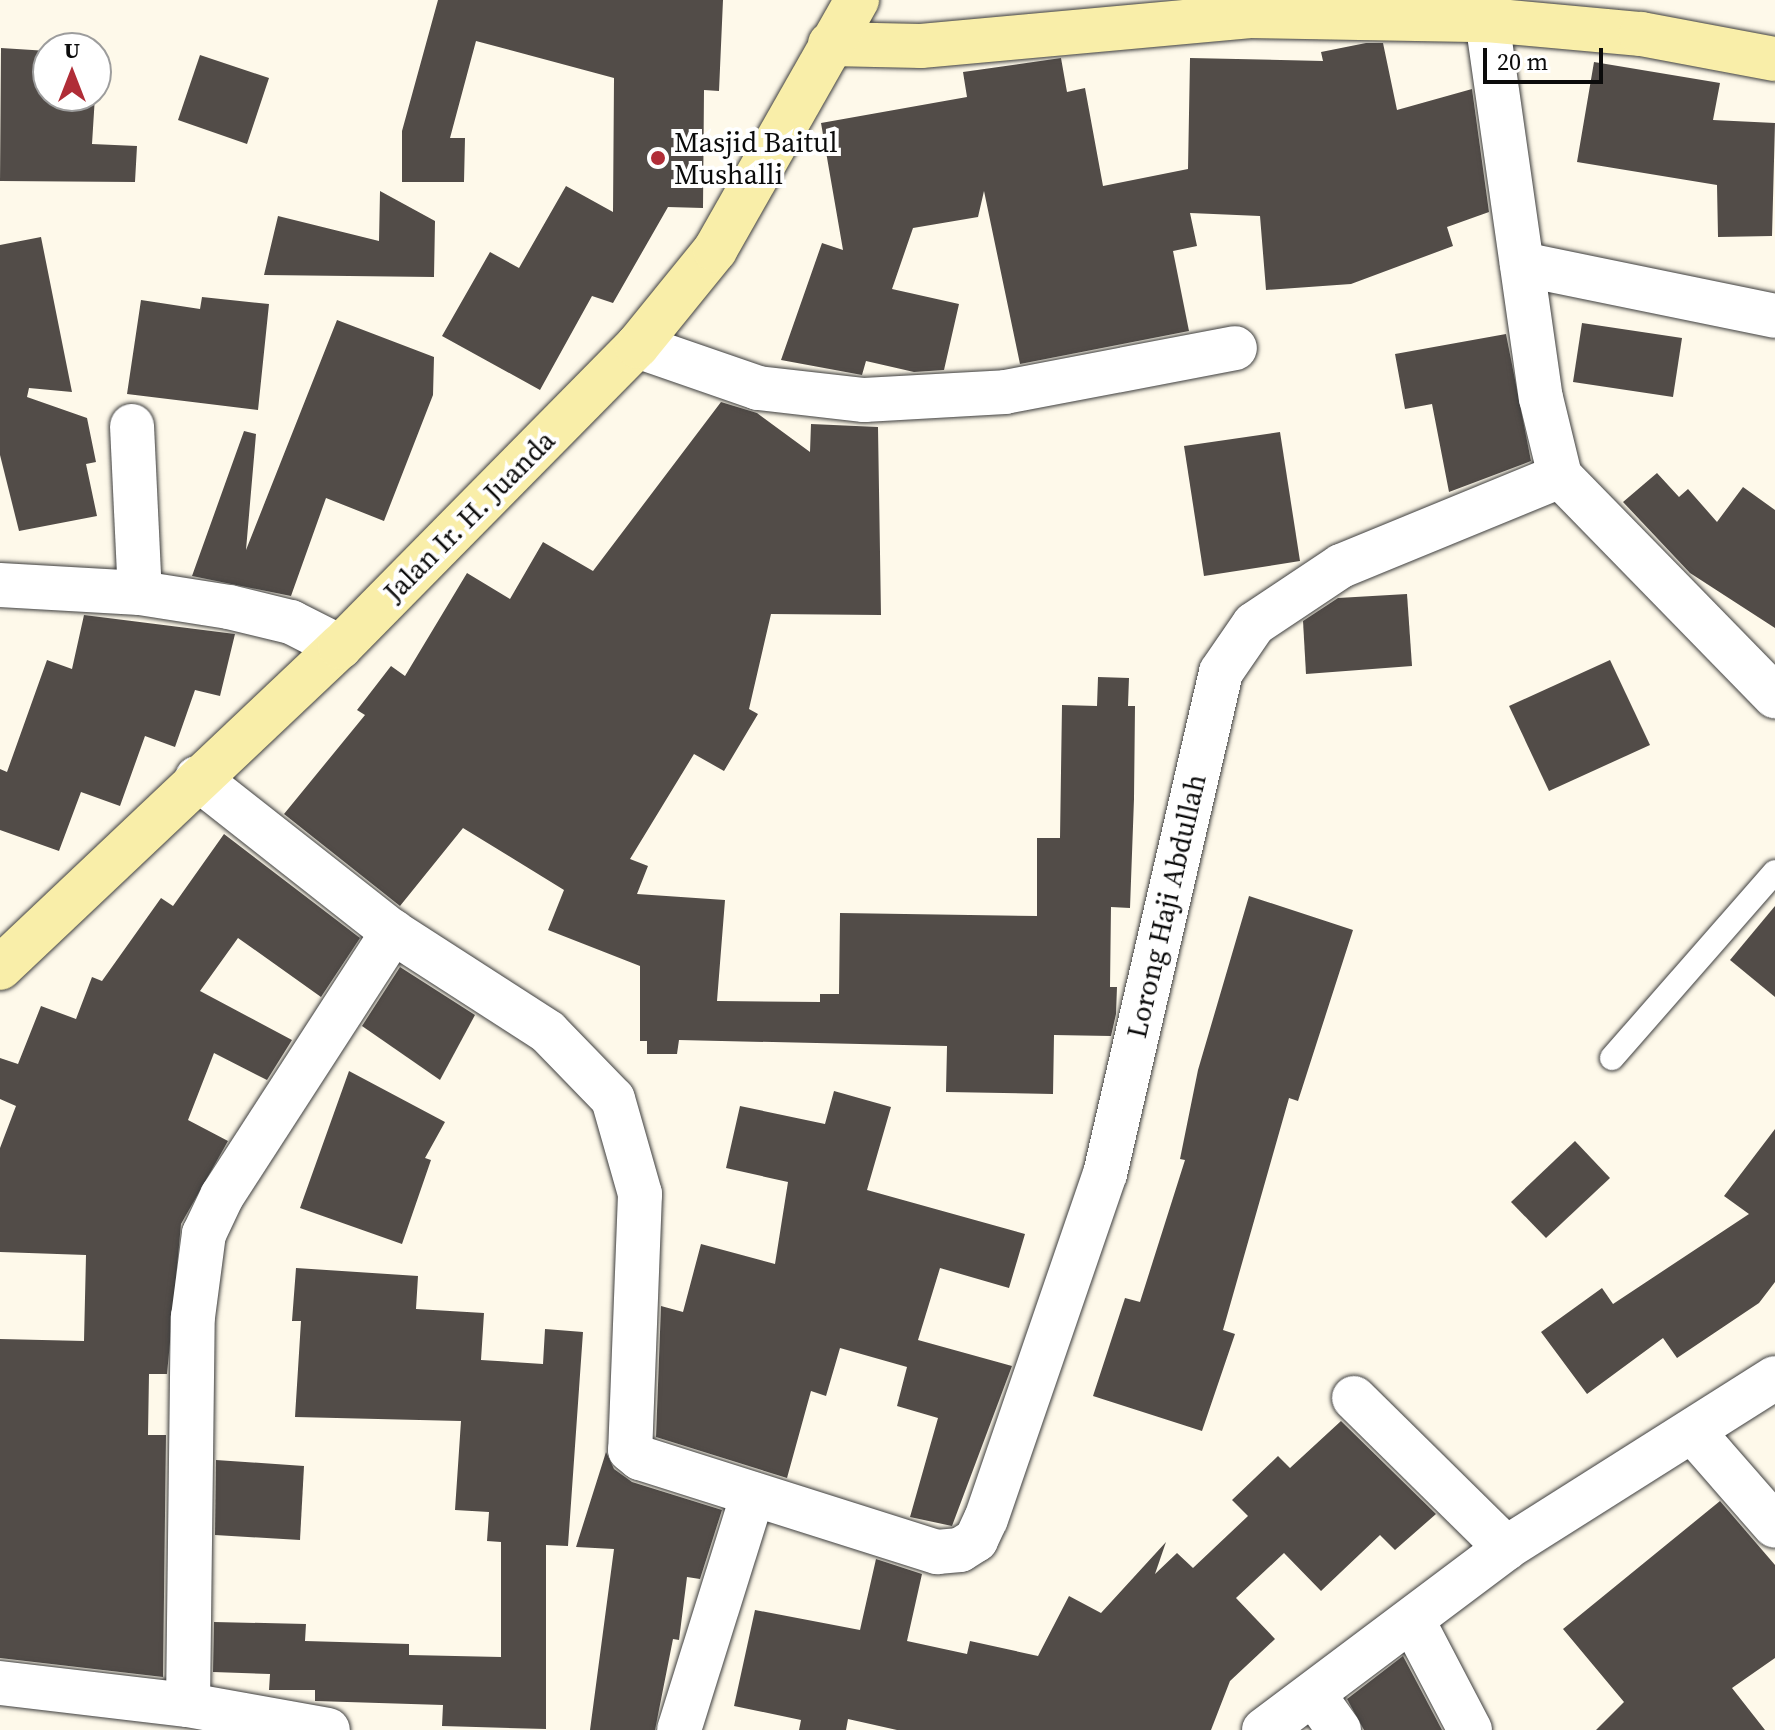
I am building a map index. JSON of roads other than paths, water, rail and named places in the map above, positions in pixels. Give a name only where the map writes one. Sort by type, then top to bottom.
[{"type":"main road","name":"Jalan Ir. H. Juanda","points":[[0,968],[197,778],[340,647],[637,346],[715,250],[857,0]]},
{"type":"main road","points":[[830,44],[921,46],[1248,16],[1487,20],[1641,34],[1775,59]]},
{"type":"street","points":[[1487,20],[1541,398],[1560,476],[1775,696]]},
{"type":"street","points":[[1522,264],[1775,316]]},
{"type":"street","points":[[637,346],[758,388],[864,400],[1005,392],[1235,348]]},
{"type":"street","points":[[132,426],[140,593]]},
{"type":"street","name":"Lorong Haji Abdullah","points":[[393,932],[548,1032],[613,1099],[640,1194],[630,1450],[753,1494],[937,1552],[960,1550],[976,1540],[986,1519],[1105,1174],[1221,672],[1254,624],[1341,566],[1560,476]]},
{"type":"street","points":[[0,585],[140,593],[291,622],[340,647]]},
{"type":"street","points":[[188,1705],[193,1317],[204,1234],[222,1196],[393,932],[197,778]]},
{"type":"street","points":[[1264,1730],[1413,1621],[1506,1548],[1694,1433],[1775,1378]]},
{"type":"street","points":[[1354,1398],[1506,1548]]},
{"type":"street","points":[[1694,1433],[1775,1526]]},
{"type":"street","points":[[679,1730],[753,1494]]},
{"type":"street","points":[[1413,1621],[1470,1730]]},
{"type":"street","points":[[0,1683],[188,1705],[328,1730]]},
{"type":"street","points":[[1314,1695],[1339,1730]]},
{"type":"lane","points":[[1612,1058],[1775,872]]},
{"type":"place","name":"Masjid Baitul Mushalli","points":[[658,158]]}]
